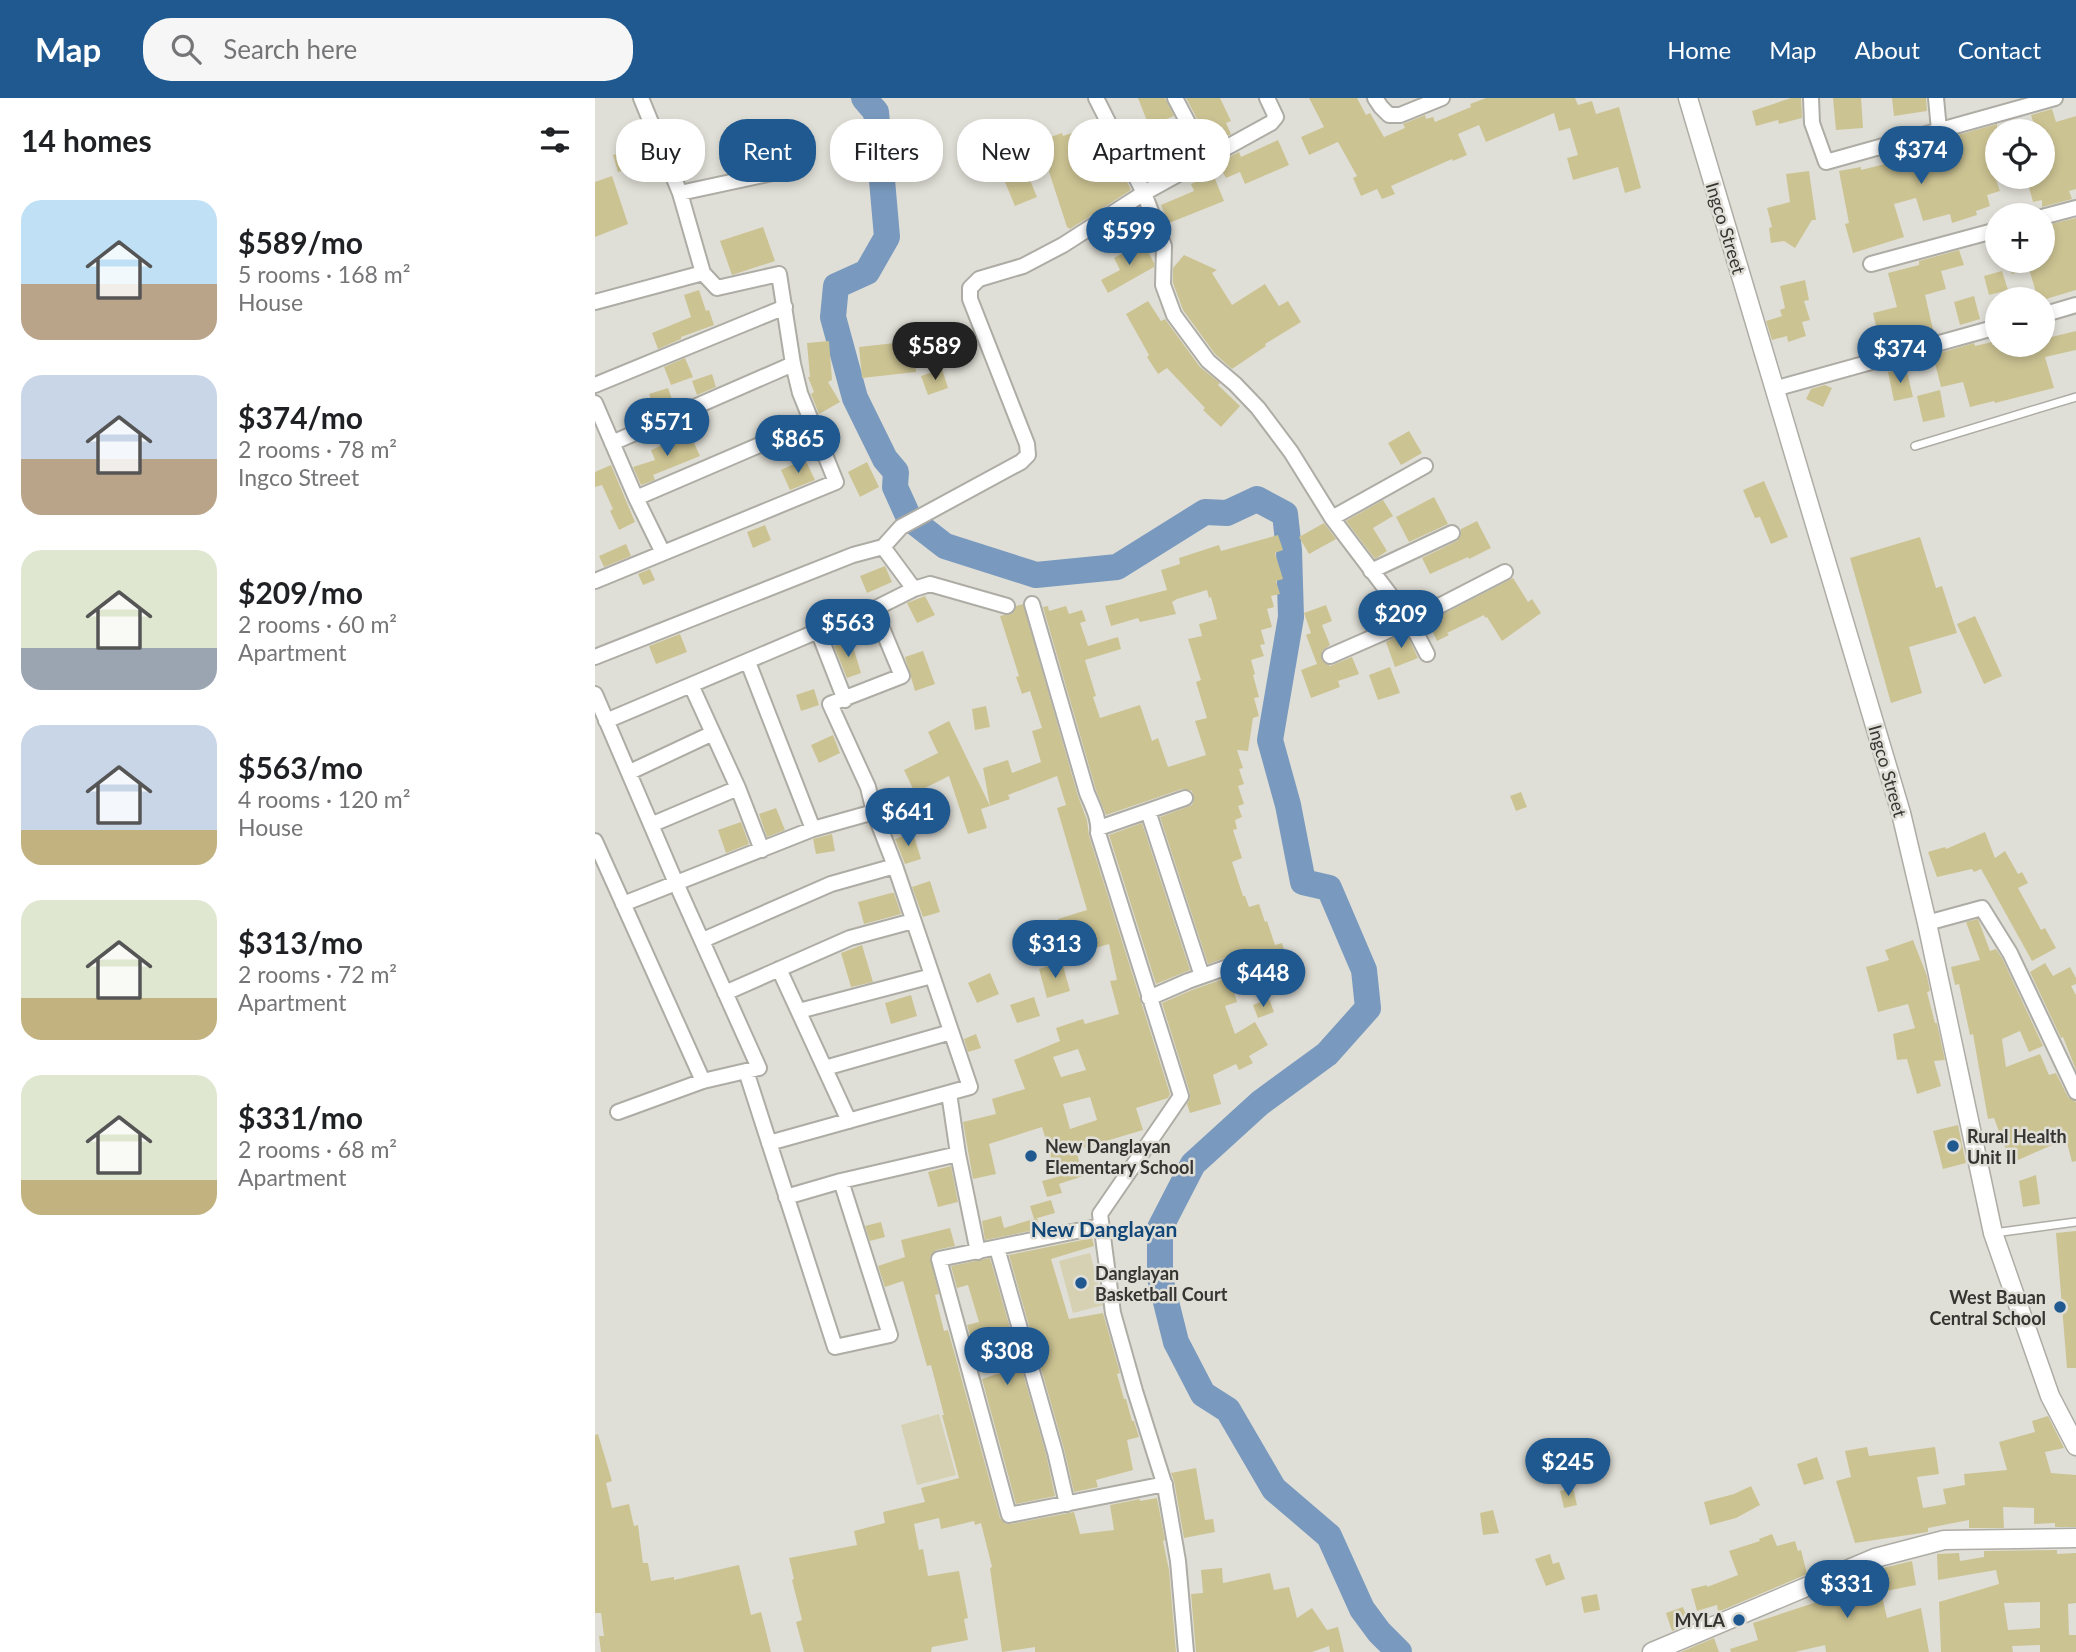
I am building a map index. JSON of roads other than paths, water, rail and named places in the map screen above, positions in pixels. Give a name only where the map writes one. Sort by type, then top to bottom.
[{"type":"street","points":[[596,585],[663,553],[836,482],[800,393],[779,274],[717,288],[703,274],[680,193],[641,98]]},
{"type":"street","points":[[1096,98],[1144,193],[1164,246],[1163,285],[1174,315],[1208,361],[1258,408],[1291,452],[1332,518],[1410,621],[1427,654]]},
{"type":"street","points":[[1175,98],[1186,119]]},
{"type":"street","points":[[1230,146],[1271,123],[1276,117],[1267,98]]},
{"type":"street","points":[[1375,98],[1389,115],[1400,115],[1442,98]]},
{"type":"street","name":"Ingco Street","points":[[1688,98],[1901,813],[1993,1233],[2050,1396],[2076,1446]]},
{"type":"street","points":[[1811,98],[1812,123],[1826,162],[2055,98]]},
{"type":"street","points":[[1936,98],[1939,130]]},
{"type":"street","points":[[680,193],[731,182]]},
{"type":"street","points":[[595,656],[853,555],[883,547],[901,527],[1021,462],[1028,455],[1027,444],[969,299],[970,288],[979,279],[1023,266],[1063,245],[1164,182]]},
{"type":"street","points":[[2055,214],[2076,208]]},
{"type":"street","points":[[1871,264],[1985,233]]},
{"type":"street","points":[[595,301],[703,274]]},
{"type":"street","points":[[2055,311],[2076,305]]},
{"type":"street","points":[[595,385],[785,307]]},
{"type":"street","points":[[1774,389],[1985,330]]},
{"type":"street","points":[[612,443],[793,364]]},
{"type":"street","points":[[595,402],[663,553]]},
{"type":"street","points":[[636,498],[813,422]]},
{"type":"street","points":[[1332,518],[1426,466]]},
{"type":"street","points":[[1371,571],[1452,533]]},
{"type":"street","points":[[883,547],[914,589]]},
{"type":"street","points":[[1330,656],[1410,621],[1505,572]]},
{"type":"street","points":[[606,721],[930,584],[1007,606]]},
{"type":"street","points":[[1032,604],[1099,828],[1098,833],[1181,1096],[1100,1214],[1114,1313],[1135,1391],[1165,1484],[1178,1561],[1186,1652]]},
{"type":"street","points":[[769,1143],[970,1087],[895,866],[874,813],[868,787],[830,705],[902,676],[874,609]]},
{"type":"street","points":[[818,631],[845,699]]},
{"type":"street","points":[[748,662],[813,830]]},
{"type":"street","points":[[691,685],[738,788],[762,850]]},
{"type":"street","points":[[595,694],[759,1068],[703,1081],[618,1112]]},
{"type":"street","points":[[630,772],[713,733]]},
{"type":"street","points":[[653,824],[738,788]]},
{"type":"street","points":[[1099,828],[1185,798]]},
{"type":"street","points":[[1148,811],[1202,976]]},
{"type":"street","points":[[622,904],[813,830],[874,813]]},
{"type":"street","points":[[595,841],[703,1081]]},
{"type":"street","points":[[703,940],[831,884],[895,866]]},
{"type":"street","points":[[1927,923],[1982,908],[2010,953],[2076,1092]]},
{"type":"street","points":[[725,993],[850,939],[913,921]]},
{"type":"street","points":[[1149,998],[1242,962]]},
{"type":"street","points":[[779,969],[849,1121]]},
{"type":"street","points":[[799,1011],[932,976]]},
{"type":"street","points":[[825,1068],[951,1032]]},
{"type":"street","points":[[746,1071],[835,1347],[890,1335],[841,1181]]},
{"type":"street","points":[[949,1093],[978,1252]]},
{"type":"street","points":[[786,1197],[841,1181],[958,1154]]},
{"type":"street","points":[[1101,1226],[939,1259],[1009,1515],[1165,1484]]},
{"type":"street","points":[[997,1248],[1055,1452],[1067,1504]]},
{"type":"street","points":[[1652,1652],[1875,1558],[1910,1548],[1955,1539],[2076,1538]]},
{"type":"lane","points":[[1915,446],[2076,397]]},
{"type":"lane","points":[[1993,1233],[2076,1222]]},
{"type":"waterway","points":[[864,98],[876,112],[887,237],[867,272],[836,286],[833,317],[855,398],[885,459],[896,472],[895,487],[909,518],[945,546],[1036,575],[1117,567],[1205,512],[1227,513],[1257,499],[1285,514],[1291,617],[1270,740],[1288,805],[1303,882],[1329,888],[1364,970],[1368,1008],[1327,1054],[1260,1103],[1193,1164],[1160,1228],[1160,1278],[1176,1342],[1203,1394],[1228,1410],[1274,1489],[1329,1536],[1362,1609],[1379,1632],[1399,1652]]},
{"type":"place","name":"Rural Health Unit II","points":[[1953,1146]]},
{"type":"place","name":"New Danglayan Elementary School","points":[[1031,1156]]},
{"type":"place","name":"Danglayan Basketball Court","points":[[1081,1283]]},
{"type":"place","name":"West Bauan Central School","points":[[2060,1307]]},
{"type":"place","name":"MYLA","points":[[1739,1620]]},
{"type":"district","name":"New Danglayan","points":[[1104,1228]]}]
